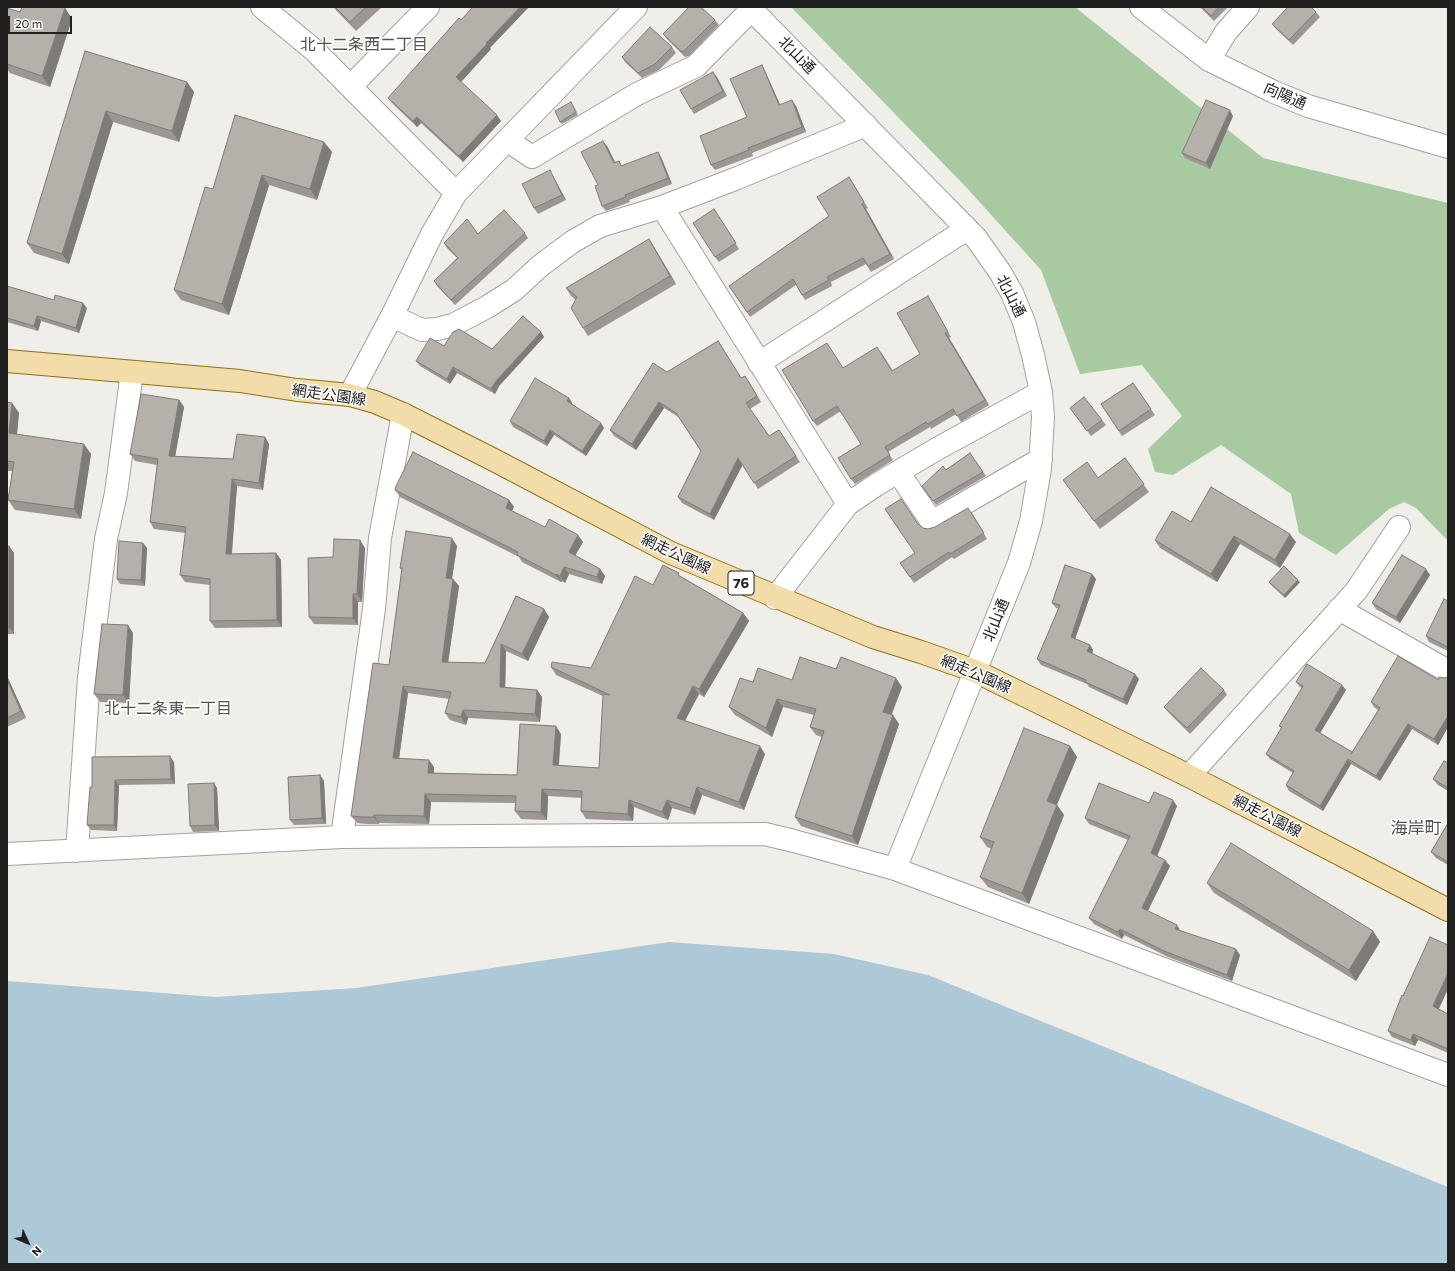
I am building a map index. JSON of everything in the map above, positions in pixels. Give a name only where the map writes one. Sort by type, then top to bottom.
[{"type":"main road","name":"網走公園線","points":[[7,361],[240,380],[297,390],[350,395],[375,402],[403,414],[494,460],[671,553],[873,638],[921,652],[975,671],[1189,776],[1448,910]]},
{"type":"street","points":[[262,7],[314,50],[456,193]]},
{"type":"street","points":[[351,86],[428,7]]},
{"type":"street","points":[[350,395],[392,316],[432,234],[456,193],[636,7]]},
{"type":"street","points":[[1209,60],[1226,32],[1248,7]]},
{"type":"street","points":[[507,140],[532,157],[637,94],[696,66],[750,8]]},
{"type":"street","name":"北山通","points":[[750,8],[866,124],[976,238],[1012,293],[1024,322],[1041,392],[1043,417],[1040,469],[1031,521],[1019,563],[895,869]]},
{"type":"street","name":"向陽通","points":[[1145,9],[1209,60],[1274,92],[1308,106],[1448,147]]},
{"type":"street","points":[[392,316],[422,330],[437,329],[453,325],[487,307],[514,290],[545,262],[572,242],[600,226],[662,207],[735,179],[866,124]]},
{"type":"street","points":[[662,207],[848,504]]},
{"type":"street","points":[[759,363],[967,229]]},
{"type":"street","points":[[76,851],[89,677],[106,539],[116,493],[132,372]]},
{"type":"street","points":[[775,598],[848,504],[935,450],[1041,392]]},
{"type":"street","points":[[342,837],[374,609],[380,538],[403,414]]},
{"type":"street","points":[[898,472],[932,522],[1041,459]]},
{"type":"street","points":[[1189,776],[1340,609],[1356,590],[1399,528]]},
{"type":"street","points":[[1340,609],[1448,671]]},
{"type":"street","points":[[7,854],[342,837],[765,834],[895,869],[1448,1075]]},
{"type":"green space","points":[[791,7],[1075,7],[1263,158],[1448,203],[1448,541],[1416,508],[1404,502],[1389,509],[1336,555],[1299,533],[1291,494],[1221,445],[1173,475],[1155,472],[1148,449],[1182,416],[1142,365],[1080,374],[1041,270],[966,187]]},
{"type":"water","points":[[669,942],[834,954],[928,975],[1448,1187],[1448,1264],[7,1264],[7,981],[215,997],[356,988]]},
{"type":"building","points":[[22,7],[65,8],[42,76],[7,64],[7,8],[20,12]]},
{"type":"building","points":[[335,7],[366,7],[350,22]]},
{"type":"building","points":[[473,7],[520,7],[456,77],[497,115],[459,156],[417,117],[413,121],[388,98],[459,18],[461,20]]},
{"type":"building","points":[[689,7],[701,7],[715,20],[682,52],[663,34]]},
{"type":"building","points":[[1202,7],[1219,7],[1211,16]]},
{"type":"building","points":[[1288,7],[1311,7],[1316,12],[1289,40],[1272,24]]},
{"type":"building","points":[[650,27],[672,47],[655,64],[638,73],[622,57]]},
{"type":"building","points":[[85,51],[187,82],[172,131],[106,111],[62,254],[27,243]]},
{"type":"building","points":[[762,65],[779,105],[792,100],[802,127],[748,148],[749,150],[711,165],[700,136],[747,117],[730,79]]},
{"type":"building","points":[[713,72],[723,91],[691,109],[680,90]]},
{"type":"building","points":[[1206,100],[1230,110],[1206,163],[1182,153]]},
{"type":"building","points":[[571,102],[576,112],[560,122],[555,111]]},
{"type":"building","points":[[235,115],[324,142],[310,189],[262,175],[222,304],[174,290],[205,187],[213,189]]},
{"type":"building","points":[[603,141],[614,163],[619,161],[621,166],[658,152],[668,178],[602,206],[595,186],[598,185],[581,152]]},
{"type":"building","points":[[550,170],[562,195],[534,208],[522,184]]},
{"type":"building","points":[[849,177],[864,202],[862,204],[890,254],[868,266],[863,258],[827,277],[829,280],[802,295],[793,279],[747,312],[729,286],[829,216],[817,197]]},
{"type":"building","points":[[714,209],[736,243],[715,257],[693,223]]},
{"type":"building","points":[[504,210],[525,233],[451,300],[434,281],[458,258],[444,243],[467,219],[478,234]]},
{"type":"building","points":[[649,239],[670,276],[583,328],[571,308],[577,297],[566,288]]},
{"type":"building","points":[[7,286],[54,300],[55,295],[83,303],[76,328],[37,316],[34,326],[7,318]]},
{"type":"building","points":[[928,296],[948,332],[945,333],[985,400],[957,416],[953,409],[928,424],[926,422],[885,447],[890,455],[851,479],[838,458],[861,444],[837,406],[813,421],[782,370],[827,343],[843,368],[877,347],[892,371],[920,354],[897,313]]},
{"type":"building","points":[[523,316],[541,332],[496,381],[491,389],[453,367],[447,379],[416,361],[430,338],[444,346],[453,332],[459,329],[492,349]]},
{"type":"building","points":[[718,341],[741,378],[745,376],[757,396],[746,403],[769,436],[779,430],[796,456],[754,483],[738,458],[710,514],[678,497],[701,451],[676,413],[659,402],[632,444],[610,430],[653,363],[667,372]]},
{"type":"building","points":[[535,378],[569,398],[567,401],[601,423],[582,451],[550,430],[544,441],[510,421]]},
{"type":"building","points":[[1133,383],[1151,409],[1119,431],[1101,404]]},
{"type":"building","points":[[141,394],[179,400],[169,456],[233,459],[237,434],[265,437],[259,483],[232,479],[226,554],[276,553],[277,620],[210,621],[210,579],[180,575],[186,527],[150,522],[158,459],[130,454]]},
{"type":"building","points":[[1084,397],[1102,420],[1087,431],[1070,408]]},
{"type":"building","points":[[7,402],[12,403],[9,433],[84,444],[74,509],[8,500],[14,462],[7,461]]},
{"type":"building","points":[[413,452],[509,500],[506,508],[545,527],[549,519],[578,535],[569,552],[600,569],[597,577],[564,567],[560,576],[557,574],[556,575],[517,555],[518,552],[395,490]]},
{"type":"building","points":[[970,453],[983,472],[933,501],[922,486],[943,466],[946,470]]},
{"type":"building","points":[[1125,458],[1144,484],[1094,521],[1063,480],[1087,462],[1098,478]]},
{"type":"building","points":[[1211,487],[1290,534],[1275,560],[1234,536],[1211,574],[1155,540],[1172,511],[1191,522]]},
{"type":"building","points":[[901,499],[918,524],[923,528],[928,529],[935,527],[968,508],[984,533],[950,554],[949,552],[910,577],[900,563],[915,553],[885,509]]},
{"type":"building","points":[[406,531],[452,538],[446,578],[453,579],[442,662],[485,663],[516,596],[544,609],[522,654],[501,644],[500,687],[537,690],[535,714],[463,710],[461,717],[445,713],[451,692],[403,686],[393,758],[429,760],[428,773],[517,775],[520,724],[556,726],[553,765],[599,768],[603,694],[610,695],[551,667],[552,662],[591,668],[635,576],[653,585],[663,565],[679,573],[678,575],[743,613],[699,689],[693,686],[677,718],[760,746],[739,802],[697,787],[690,808],[667,800],[662,812],[629,800],[628,814],[581,811],[582,791],[542,789],[541,812],[515,811],[516,796],[425,794],[424,816],[351,816],[373,663],[389,665],[402,568],[400,568]]},
{"type":"building","points":[[334,539],[360,540],[357,594],[353,594],[353,618],[309,617],[308,558],[333,557]]},
{"type":"building","points":[[119,541],[143,543],[141,580],[117,579]]},
{"type":"building","points":[[7,546],[9,546],[9,627],[7,627]]},
{"type":"building","points":[[1402,555],[1426,569],[1396,617],[1372,603]]},
{"type":"building","points":[[1065,565],[1092,574],[1071,637],[1090,645],[1087,651],[1135,674],[1123,699],[1085,682],[1086,680],[1037,659],[1060,605],[1052,603]]},
{"type":"building","points":[[1284,566],[1298,580],[1284,595],[1269,582]]},
{"type":"building","points":[[1444,599],[1448,601],[1448,647],[1426,636]]},
{"type":"building","points":[[102,624],[128,625],[123,695],[94,694]]},
{"type":"building","points":[[1398,656],[1438,680],[1439,677],[1448,677],[1448,716],[1434,739],[1408,724],[1376,776],[1348,759],[1320,806],[1286,785],[1294,771],[1266,754],[1282,727],[1279,726],[1303,686],[1296,682],[1307,664],[1342,685],[1315,730],[1352,752],[1351,754],[1380,708],[1371,702]]},
{"type":"building","points":[[800,657],[836,669],[841,657],[896,678],[883,712],[893,715],[852,836],[795,817],[824,731],[810,727],[816,709],[777,699],[766,728],[729,707],[740,678],[753,682],[758,668],[792,680]]},
{"type":"building","points":[[1201,668],[1224,690],[1187,728],[1164,707]]},
{"type":"building","points":[[7,680],[21,711],[7,718]]},
{"type":"building","points":[[1024,728],[1070,746],[1047,801],[1057,805],[1022,893],[980,877],[994,842],[980,837]]},
{"type":"building","points":[[170,756],[171,779],[115,780],[114,825],[87,825],[90,787],[92,787],[92,757]]},
{"type":"building","points":[[1444,761],[1448,763],[1448,788],[1433,779]]},
{"type":"building","points":[[320,775],[322,818],[290,820],[288,777]]},
{"type":"building","points":[[214,783],[215,825],[190,826],[188,784]]},
{"type":"building","points":[[1099,783],[1149,803],[1154,792],[1173,800],[1151,853],[1165,860],[1142,908],[1177,925],[1175,929],[1236,949],[1227,975],[1164,951],[1120,929],[1118,932],[1089,918],[1130,836],[1085,818]]},
{"type":"building","points":[[1448,823],[1448,862],[1431,852]]},
{"type":"building","points":[[1231,843],[1373,931],[1349,970],[1207,883]]},
{"type":"building","points":[[1430,937],[1448,945],[1448,973],[1433,1006],[1448,1014],[1448,1049],[1413,1034],[1411,1040],[1388,1031],[1402,995],[1403,996]]},
{"type":"district","name":"北十二条西二丁目","points":[[364,45]]},
{"type":"district","name":"北十二条東一丁目","points":[[168,709]]},
{"type":"district","name":"海岸町","points":[[1416,828]]}]
